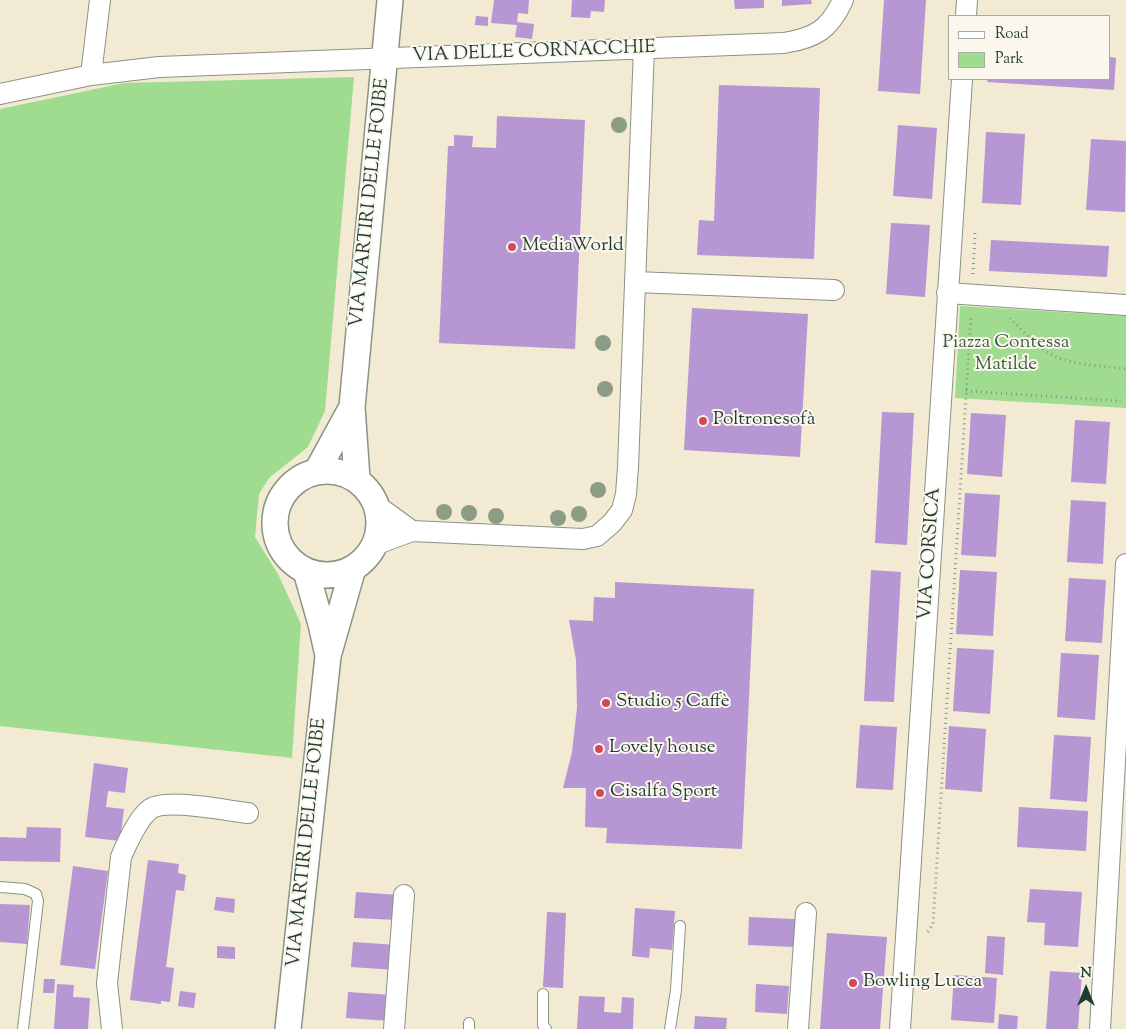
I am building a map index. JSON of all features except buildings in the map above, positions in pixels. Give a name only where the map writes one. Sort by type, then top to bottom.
[{"type":"street","points":[[91,76],[100,0]]},
{"type":"street","name":"VIA MARTIRI DELLE FOIBE","points":[[357,480],[352,407],[390,0]]},
{"type":"street","name":"VIA DELLE CORNACCHIE","points":[[0,94],[91,76],[159,67],[784,43],[804,39],[823,29],[836,14],[842,0]]},
{"type":"street","points":[[966,15],[967,0]]},
{"type":"street","points":[[374,545],[412,531],[582,539],[597,536],[612,523],[622,510],[626,494],[644,48]]},
{"type":"street","name":"VIA CORSICA","points":[[900,1029],[962,80]]},
{"type":"street","points":[[635,282],[834,290]]},
{"type":"street","points":[[948,293],[1126,305]]},
{"type":"street","name":"VIA MARTIRI DELLE FOIBE","points":[[317,471],[352,407]]},
{"type":"street","points":[[330,470],[344,473],[357,480],[368,490],[376,504],[379,518],[378,532],[374,545],[365,558],[353,568],[338,574],[306,571],[292,562],[282,549],[276,534],[275,517],[279,501],[288,487],[301,477],[317,471],[330,470]]},
{"type":"street","points":[[376,504],[412,531]]},
{"type":"street","points":[[1100,1029],[1126,564]]},
{"type":"street","name":"VIA MARTIRI DELLE FOIBE","points":[[288,1029],[328,656],[353,568]]},
{"type":"street","name":"VIA MARTIRI DELLE FOIBE","points":[[306,571],[328,656]]},
{"type":"street","points":[[112,1029],[107,983],[121,857],[127,842],[148,811],[158,805],[175,804],[248,813]]},
{"type":"street","points":[[394,1029],[404,895]]},
{"type":"street","points":[[798,1029],[806,913]]},
{"type":"lane","points":[[0,887],[25,889],[36,894],[38,901],[22,1029]]},
{"type":"lane","points":[[670,1029],[676,990],[680,926]]},
{"type":"lane","points":[[543,994],[543,1025],[546,1029]]},
{"type":"path","points":[[933,924],[976,226]]},
{"type":"path","points":[[1008,316],[1044,350],[1057,358],[1126,369]]},
{"type":"path","points":[[966,391],[1121,401]]},
{"type":"green space","points":[[354,77],[325,411],[308,447],[269,478],[259,494],[255,537],[279,576],[301,624],[292,758],[0,726],[0,109],[124,83]]},
{"type":"green space","name":"Piazza Contessa Matilde","points":[[960,306],[1126,316],[1126,408],[955,398]]},
{"type":"place","name":"MediaWorld","points":[[512,247]]},
{"type":"place","name":"Poltronesofà","points":[[703,421]]},
{"type":"place","name":"Studio 5 Caffè","points":[[606,703]]},
{"type":"place","name":"Lovely house","points":[[599,749]]},
{"type":"place","name":"Cisalfa Sport","points":[[600,793]]},
{"type":"place","name":"Bowling Lucca","points":[[853,983]]}]
